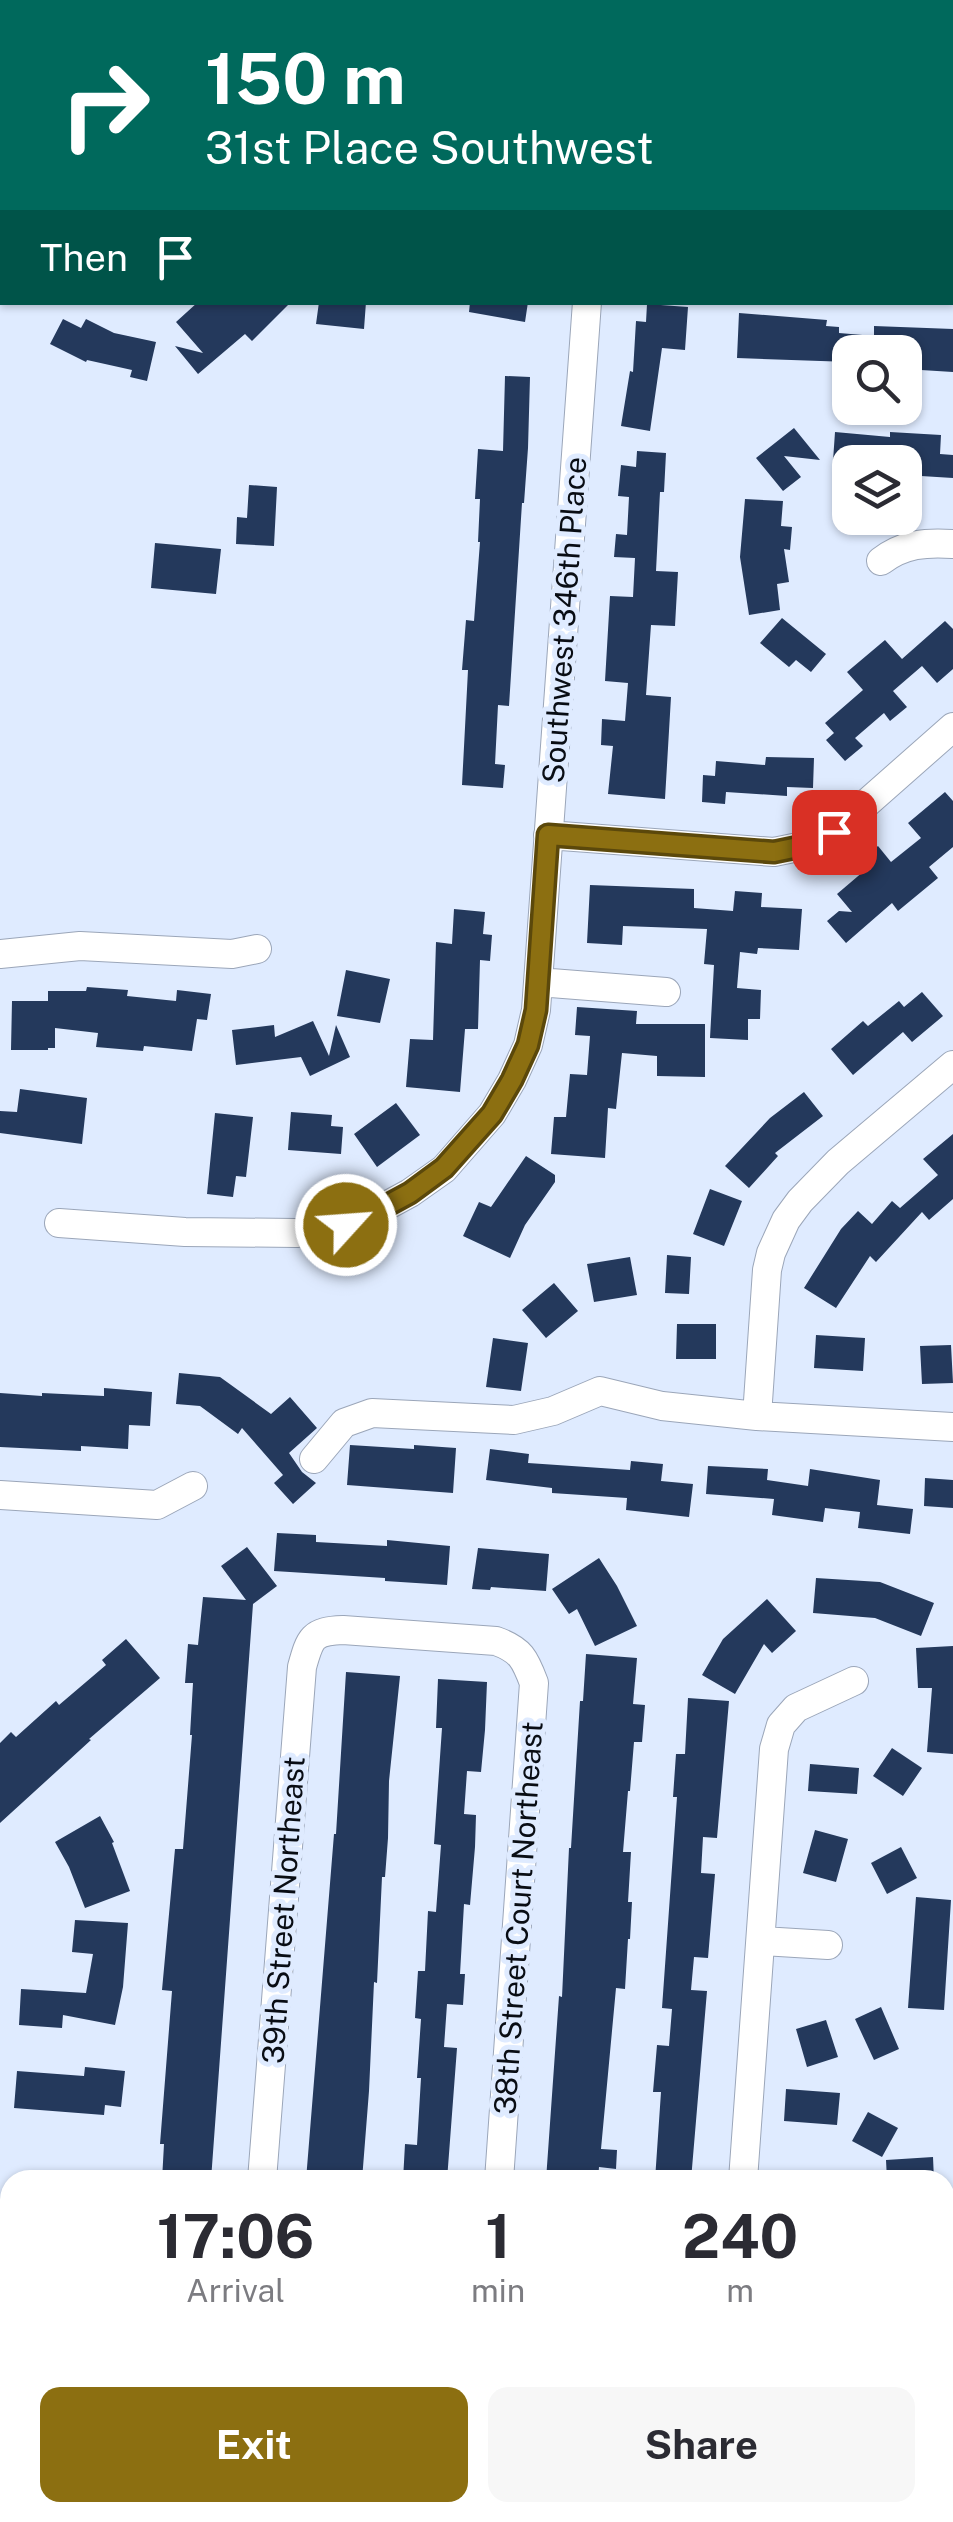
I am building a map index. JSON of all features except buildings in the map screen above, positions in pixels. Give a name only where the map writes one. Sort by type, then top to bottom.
[{"type":"street","name":"Southwest 346th Place","points":[[60,1222],[186,1232],[297,1232],[346,1225],[410,1193],[444,1168],[492,1114],[512,1080],[528,1045],[536,1010],[587,305]]},
{"type":"street","points":[[880,561],[907,546],[927,542],[953,544]]},
{"type":"street","points":[[548,835],[774,852],[808,845],[834,832],[953,727]]},
{"type":"street","points":[[0,954],[80,946],[232,954],[257,949]]},
{"type":"street","points":[[538,982],[666,992]]},
{"type":"street","points":[[757,1416],[766,1270],[786,1220],[838,1162],[953,1065]]},
{"type":"street","points":[[314,1458],[344,1423],[372,1413],[514,1420],[600,1391],[662,1406],[757,1416],[953,1426]]},
{"type":"street","points":[[0,1495],[157,1504],[193,1486]]},
{"type":"street","name":"39th Street Northeast","points":[[263,2170],[302,1667],[309,1642],[324,1631],[343,1630],[477,1638],[509,1645],[525,1658]]},
{"type":"street","name":"38th Street Court Northeast","points":[[500,2170],[534,1683],[525,1658]]},
{"type":"street","points":[[744,2170],[774,1749],[781,1725],[796,1708],[854,1681]]},
{"type":"street","points":[[762,1941],[828,1945]]},
{"type":"route","points":[[346,1225],[410,1193],[444,1168],[492,1114],[512,1080],[528,1045],[536,1010],[548,835],[774,852],[808,845],[834,832]]}]
